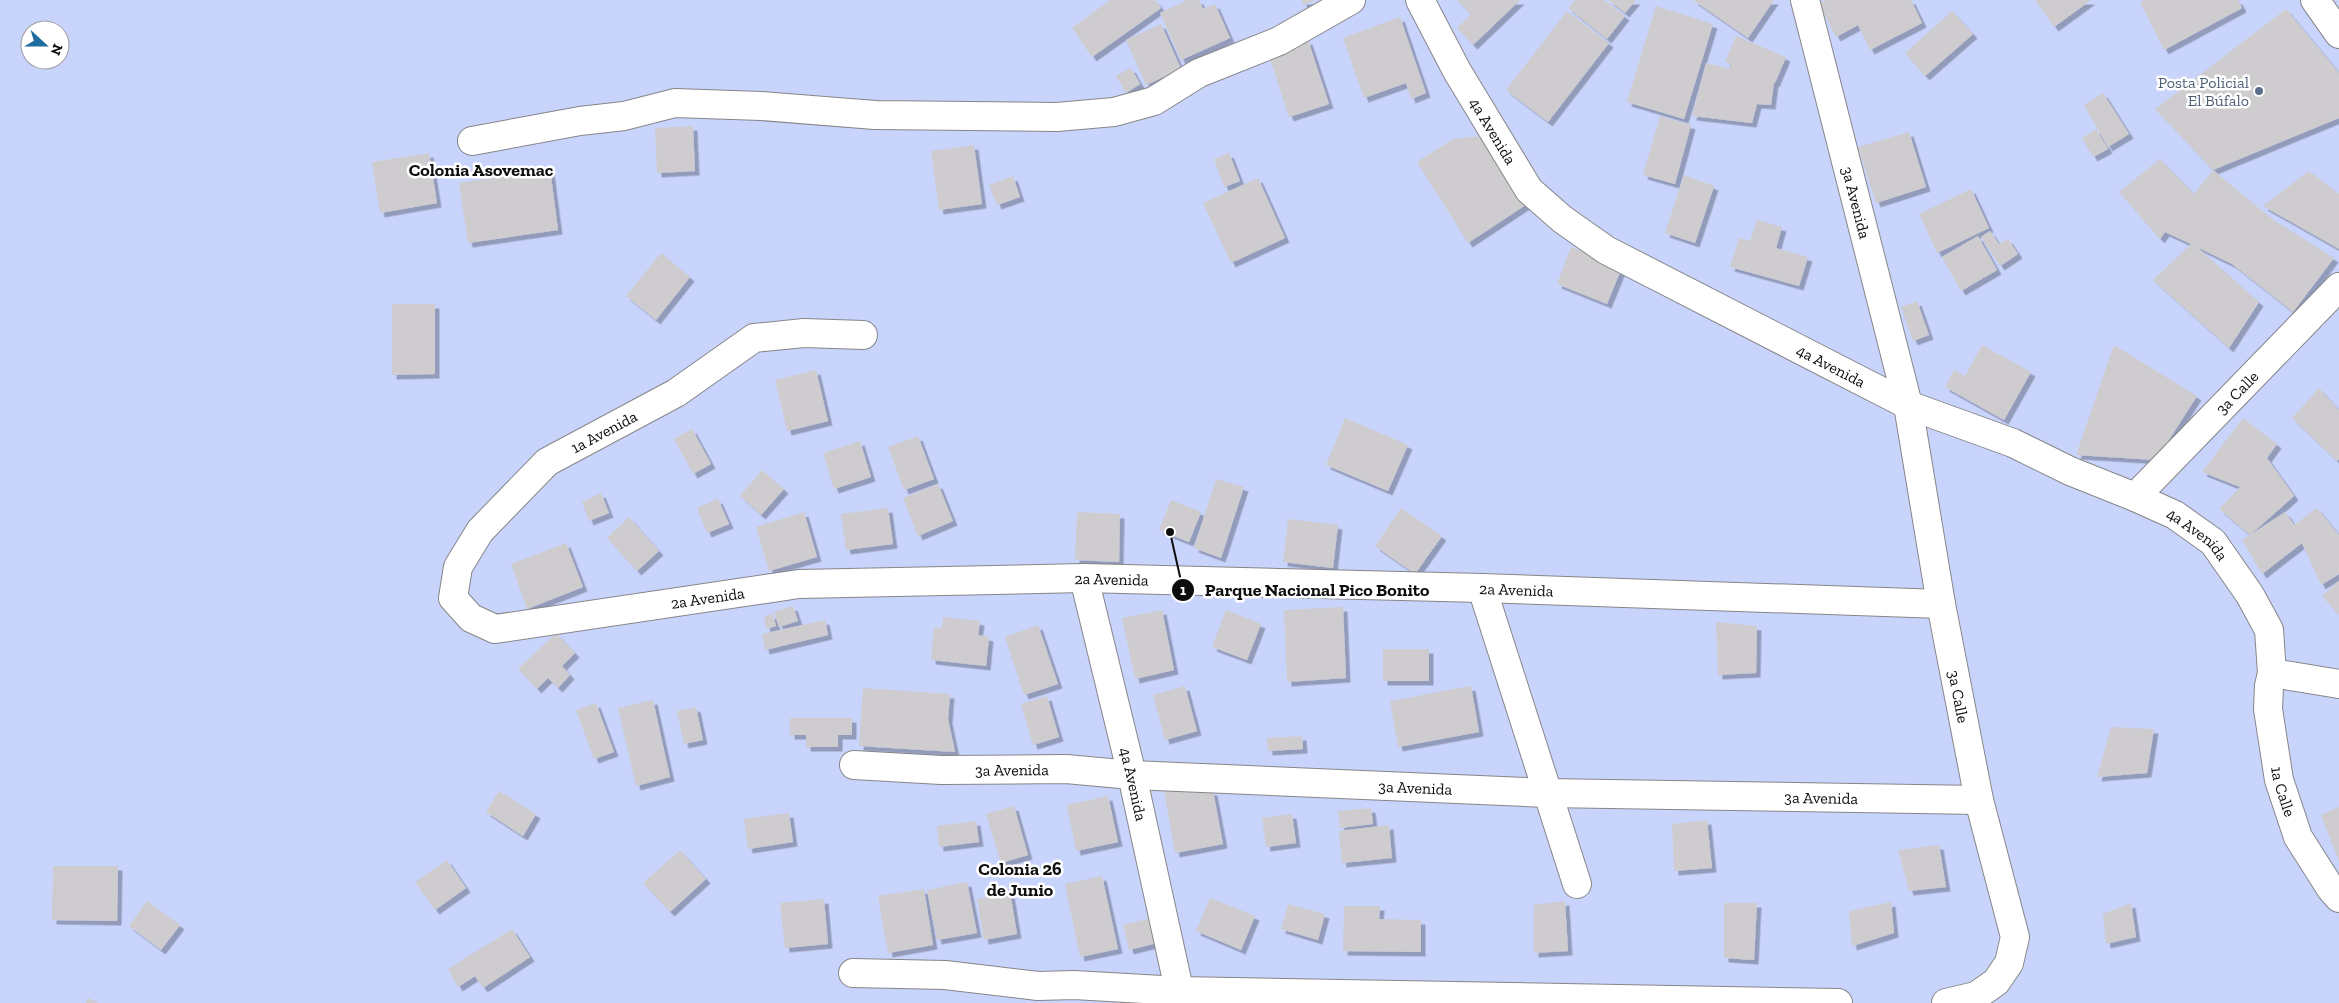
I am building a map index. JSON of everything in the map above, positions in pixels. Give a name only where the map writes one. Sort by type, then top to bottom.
[{"type":"street","points":[[472,141],[580,120],[624,116],[674,103],[770,107],[875,115],[1057,117],[1114,112],[1154,101],[1199,74],[1279,41],[1351,0]]},
{"type":"street","name":"4a Avenida","points":[[1420,0],[1457,71],[1529,190],[1562,219],[1606,250],[1908,405],[2013,443],[2070,471],[2175,515],[2213,542],[2250,595],[2268,630],[2272,673]]},
{"type":"street","name":"3a Avenida","points":[[1806,0],[1908,405]]},
{"type":"street","points":[[2315,0],[2339,34]]},
{"type":"street","name":"3a Calle","points":[[2135,497],[2339,287]]},
{"type":"street","name":"1a Avenida","points":[[495,629],[471,618],[453,598],[458,567],[480,531],[548,462],[676,392],[754,338],[804,332],[864,335]]},
{"type":"street","name":"3a Calle","points":[[1908,405],[1941,604],[1979,800],[2015,938],[2009,963],[1996,982],[1976,996],[1946,1003]]},
{"type":"street","name":"4a Avenida","points":[[1084,578],[1132,774],[1180,997]]},
{"type":"street","name":"2a Avenida","points":[[495,629],[799,584],[1084,578],[1482,588],[1941,604]]},
{"type":"street","points":[[1482,588],[1577,884]]},
{"type":"street","points":[[2272,673],[2339,684]]},
{"type":"street","name":"1a Calle","points":[[2272,673],[2269,686],[2268,709],[2279,780],[2298,837],[2331,889],[2339,898]]},
{"type":"street","name":"3a Avenida","points":[[854,765],[941,770],[1066,769],[1132,774],[1548,793],[1979,800]]},
{"type":"street","points":[[853,973],[944,976],[1038,986],[1074,985],[1180,997],[1838,1003]]},
{"type":"shaded area","points":[[0,0],[2339,0],[2339,1003],[0,1003]]},
{"type":"building","points":[[1110,0],[1155,0],[1161,8],[1092,57],[1072,28]]},
{"type":"building","points":[[1187,0],[1199,0],[1203,9],[1215,4],[1230,38],[1181,60],[1160,13]]},
{"type":"building","points":[[1302,0],[1315,0],[1303,5]]},
{"type":"building","points":[[1457,0],[1520,0],[1473,45],[1457,28],[1471,14]]},
{"type":"building","points":[[1575,0],[1604,0],[1625,16],[1607,39],[1568,8]]},
{"type":"building","points":[[1608,0],[1636,0],[1625,13]]},
{"type":"building","points":[[1693,0],[1774,0],[1748,38]]},
{"type":"building","points":[[1826,0],[1911,0],[1922,23],[1870,50],[1858,25],[1836,37],[1819,4]]},
{"type":"building","points":[[2035,0],[2091,0],[2054,27]]},
{"type":"building","points":[[2144,0],[2238,0],[2242,8],[2164,50],[2140,2]]},
{"type":"building","points":[[1656,6],[1713,24],[1684,119],[1627,102]]},
{"type":"building","name":"Posta Policial El Búfalo","points":[[2286,9],[2339,73],[2339,118],[2213,170],[2155,109]]},
{"type":"building","points":[[1567,11],[1609,43],[1548,122],[1506,90]]},
{"type":"building","points":[[1952,11],[1973,34],[1925,76],[1905,53]]},
{"type":"building","points":[[1400,17],[1426,93],[1411,99],[1406,83],[1364,98],[1343,38]]},
{"type":"building","points":[[1161,24],[1181,69],[1146,85],[1126,40]]},
{"type":"building","points":[[1736,36],[1786,57],[1774,82],[1771,105],[1757,104],[1752,123],[1692,116],[1706,63],[1730,69],[1731,65],[1725,62]]},
{"type":"building","points":[[1308,40],[1329,104],[1289,117],[1268,53]]},
{"type":"building","points":[[1131,68],[1140,84],[1126,93],[1116,76]]},
{"type":"building","points":[[2103,93],[2129,134],[2108,147],[2084,105]]},
{"type":"building","points":[[1660,116],[1691,125],[1675,184],[1643,175]]},
{"type":"building","points":[[693,126],[695,171],[657,173],[655,128]]},
{"type":"building","points":[[2096,129],[2108,149],[2093,157],[2082,138]]},
{"type":"building","points":[[1909,132],[1926,187],[1876,203],[1858,147]]},
{"type":"building","points":[[1483,136],[1527,204],[1468,243],[1417,162],[1453,139]]},
{"type":"building","points":[[974,145],[982,204],[939,210],[931,151]]},
{"type":"building","points":[[429,153],[437,203],[380,213],[372,162]]},
{"type":"building","points":[[1229,153],[1240,181],[1224,187],[1214,159]]},
{"type":"building","points":[[2160,159],[2194,194],[2213,170],[2272,219],[2334,258],[2293,312],[2232,264],[2197,247],[2259,302],[2229,348],[2153,280],[2191,244],[2165,232],[2160,239],[2119,192]]},
{"type":"building","points":[[550,169],[558,230],[468,243],[459,183]]},
{"type":"building","points":[[2309,171],[2339,194],[2339,249],[2263,206]]},
{"type":"building","points":[[1684,175],[1714,186],[1695,243],[1665,233]]},
{"type":"building","points":[[1013,176],[1020,197],[997,205],[989,185]]},
{"type":"building","points":[[1258,178],[1285,238],[1231,263],[1203,203]]},
{"type":"building","points":[[1971,189],[1989,228],[1937,253],[1919,214]]},
{"type":"building","points":[[1757,220],[1782,227],[1776,248],[1808,257],[1799,286],[1730,267],[1739,238],[1750,241]]},
{"type":"building","points":[[1990,231],[1999,244],[2008,239],[2018,254],[2000,266],[1981,237]]},
{"type":"building","points":[[1978,236],[1997,270],[1961,291],[1942,257]]},
{"type":"building","points":[[1571,247],[1622,267],[1607,304],[1557,284]]},
{"type":"building","points":[[661,253],[690,277],[656,320],[626,296]]},
{"type":"building","points":[[1917,301],[1929,335],[1913,341],[1901,307]]},
{"type":"building","points":[[392,304],[435,304],[435,374],[392,375]]},
{"type":"building","points":[[1982,345],[2031,372],[2004,420],[1945,387],[1954,370],[1965,376]]},
{"type":"building","points":[[2114,345],[2197,396],[2156,460],[2076,455]]},
{"type":"building","points":[[816,370],[828,421],[787,431],[775,380]]},
{"type":"building","points":[[2319,388],[2339,410],[2339,459],[2337,461],[2292,418]]},
{"type":"building","points":[[1345,418],[1408,445],[1388,491],[1326,465]]},
{"type":"building","points":[[2243,418],[2277,444],[2267,458],[2294,496],[2250,535],[2219,509],[2240,487],[2202,472]]},
{"type":"building","points":[[692,429],[711,464],[693,474],[674,439]]},
{"type":"building","points":[[918,436],[934,479],[904,490],[888,447]]},
{"type":"building","points":[[860,441],[871,477],[834,489],[823,453]]},
{"type":"building","points":[[762,470],[784,489],[761,515],[740,496]]},
{"type":"building","points":[[1216,479],[1244,487],[1221,558],[1194,548]]},
{"type":"building","points":[[938,484],[953,521],[918,536],[903,498]]},
{"type":"building","points":[[601,493],[609,513],[589,521],[582,502]]},
{"type":"building","points":[[718,499],[729,524],[707,533],[697,508]]},
{"type":"building","points":[[1171,500],[1201,512],[1189,542],[1159,530]]},
{"type":"building","points":[[888,508],[893,544],[846,550],[841,514]]},
{"type":"building","points":[[1401,508],[1442,536],[1415,574],[1375,546]]},
{"type":"building","points":[[2317,508],[2339,535],[2339,574],[2321,585],[2302,543],[2262,574],[2242,540],[2285,512],[2294,525]]},
{"type":"building","points":[[804,512],[817,557],[769,571],[756,527]]},
{"type":"building","points":[[1077,512],[1120,514],[1119,562],[1075,560]]},
{"type":"building","points":[[629,517],[659,551],[637,571],[607,538]]},
{"type":"building","points":[[1288,519],[1338,525],[1333,568],[1283,562]]},
{"type":"building","points":[[566,543],[583,587],[527,609],[511,564]]},
{"type":"building","points":[[2339,581],[2339,615],[2322,596]]},
{"type":"building","points":[[793,606],[798,621],[779,627],[774,612]]},
{"type":"building","points":[[1343,607],[1346,678],[1287,682],[1284,610]]},
{"type":"building","points":[[1162,610],[1174,670],[1135,679],[1122,618]]},
{"type":"building","points":[[1226,610],[1261,624],[1247,660],[1212,647]]},
{"type":"building","points":[[773,614],[776,626],[766,629],[764,616]]},
{"type":"building","points":[[943,617],[980,621],[978,635],[989,637],[986,666],[931,660],[934,627],[942,628]]},
{"type":"building","points":[[825,620],[828,635],[765,650],[762,634]]},
{"type":"building","points":[[1716,622],[1757,626],[1756,673],[1718,675]]},
{"type":"building","points":[[1038,625],[1058,684],[1024,695],[1005,637]]},
{"type":"building","points":[[556,633],[575,653],[562,666],[570,675],[558,688],[548,678],[537,689],[518,669]]},
{"type":"building","points":[[1383,649],[1429,649],[1429,681],[1383,681]]},
{"type":"building","points":[[1185,686],[1197,731],[1165,740],[1153,695]]},
{"type":"building","points":[[1471,686],[1479,732],[1398,747],[1390,701]]},
{"type":"building","points":[[863,688],[950,694],[948,719],[955,752],[859,746]]},
{"type":"building","points":[[1047,696],[1059,737],[1033,745],[1021,704]]},
{"type":"building","points":[[653,700],[670,777],[636,786],[618,708]]},
{"type":"building","points":[[596,703],[614,752],[594,759],[576,710]]},
{"type":"building","points":[[696,707],[703,740],[684,744],[677,711]]},
{"type":"building","points":[[790,718],[852,718],[852,735],[838,735],[838,747],[806,747],[806,735],[790,735]]},
{"type":"building","points":[[2111,727],[2154,729],[2147,773],[2097,777]]},
{"type":"building","points":[[1302,736],[1303,749],[1268,751],[1267,738]]},
{"type":"building","points":[[499,791],[536,814],[523,836],[486,812]]},
{"type":"building","points":[[1164,791],[1213,791],[1223,844],[1175,853]]},
{"type":"building","points":[[1108,796],[1118,842],[1076,851],[1067,805]]},
{"type":"building","points":[[1014,806],[1028,855],[1001,863],[986,814]]},
{"type":"building","points":[[2339,807],[2339,861],[2321,815]]},
{"type":"building","points":[[1371,808],[1373,824],[1340,828],[1338,811]]},
{"type":"building","points":[[789,813],[793,842],[748,849],[744,819]]},
{"type":"building","points":[[1292,814],[1296,843],[1266,847],[1262,818]]},
{"type":"building","points":[[1707,820],[1712,868],[1674,871],[1672,824]]},
{"type":"building","points":[[976,821],[979,842],[939,847],[937,826]]},
{"type":"building","points":[[1389,825],[1392,858],[1342,863],[1339,831]]},
{"type":"building","points":[[1939,845],[1946,887],[1909,891],[1898,850]]},
{"type":"building","points":[[680,850],[706,879],[670,912],[643,883]]},
{"type":"building","points":[[447,860],[466,888],[435,910],[415,882]]},
{"type":"building","points":[[53,866],[118,866],[117,921],[52,920]]},
{"type":"building","points":[[1102,876],[1118,949],[1080,957],[1065,884]]},
{"type":"building","points":[[967,882],[977,933],[937,940],[927,890]]},
{"type":"building","points":[[924,889],[933,945],[888,953],[878,896]]},
{"type":"building","points":[[1010,892],[1017,934],[984,940],[977,899]]},
{"type":"building","points":[[1210,898],[1255,916],[1241,950],[1196,931]]},
{"type":"building","points":[[824,899],[828,944],[785,948],[780,903]]},
{"type":"building","points":[[147,901],[180,925],[161,950],[129,926]]},
{"type":"building","points":[[1565,901],[1568,951],[1534,953],[1534,905]]},
{"type":"building","points":[[1891,902],[1894,933],[1852,946],[1849,911]]},
{"type":"building","points":[[1724,903],[1757,903],[1754,960],[1724,958]]},
{"type":"building","points":[[2131,903],[2136,937],[2106,944],[2103,914]]},
{"type":"building","points":[[1288,904],[1325,914],[1318,940],[1281,929]]},
{"type":"building","points":[[1344,906],[1380,906],[1379,919],[1421,920],[1421,952],[1343,951]]},
{"type":"building","points":[[1151,918],[1157,943],[1129,950],[1123,925]]},
{"type":"building","points":[[512,929],[530,957],[483,988],[475,976],[458,987],[448,969]]},
{"type":"building","points":[[88,998],[99,1003],[86,1003]]},
{"type":"place","name":"Posta Policial El Búfalo","points":[[2259,91]]},
{"type":"place","name":"Parque Nacional Pico Bonito","points":[[1170,532]]},
{"type":"district","name":"Colonia Asovemac","points":[[481,170]]},
{"type":"district","name":"Colonia 26 de Junio","points":[[1020,880]]}]
